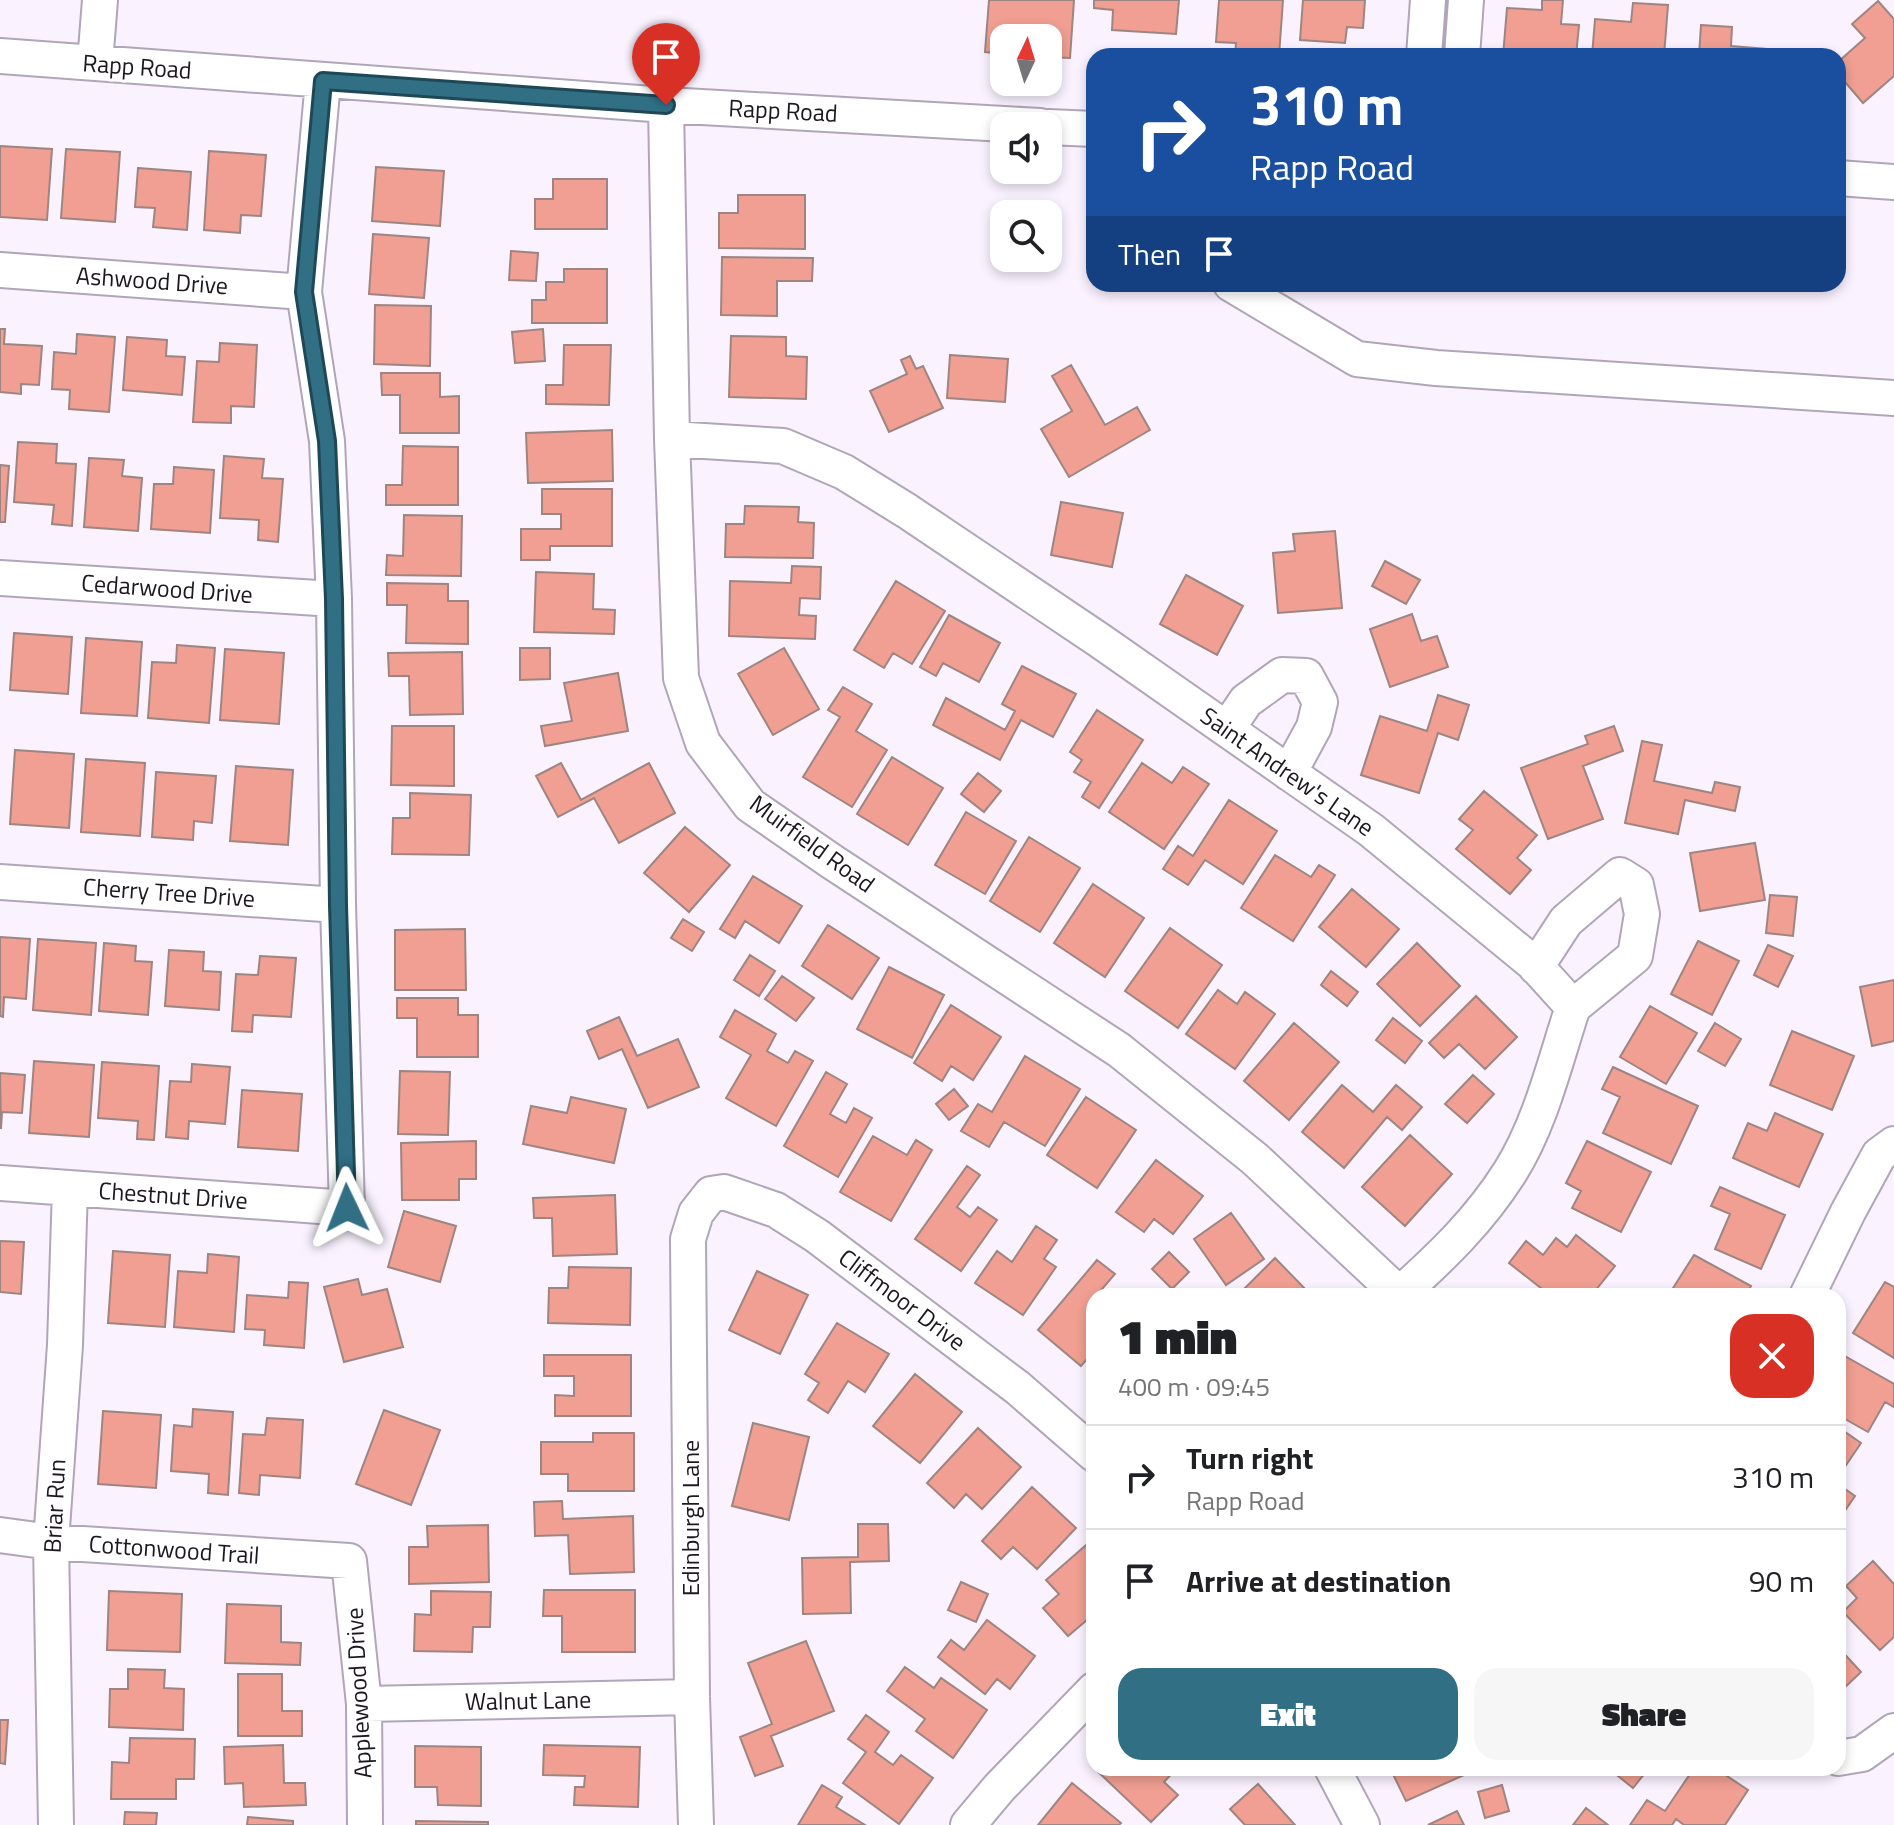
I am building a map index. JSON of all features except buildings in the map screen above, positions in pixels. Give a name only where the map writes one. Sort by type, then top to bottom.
[{"type":"street","points":[[95,63],[100,0]]},
{"type":"street","points":[[1425,48],[1428,0]]},
{"type":"street","points":[[1463,48],[1466,0]]},
{"type":"street","name":"Rapp Road","points":[[0,56],[666,105],[990,123]]},
{"type":"street","points":[[323,81],[304,292],[327,441],[334,599],[338,905]]},
{"type":"street","name":"Muirfield Road","points":[[666,105],[672,439],[681,678],[703,743],[750,805],[1119,1050],[1255,1159],[1393,1288]]},
{"type":"street","points":[[1062,128],[1086,129]]},
{"type":"street","points":[[1846,179],[1894,182]]},
{"type":"street","name":"Ashwood Drive","points":[[0,270],[304,292]]},
{"type":"street","points":[[1244,292],[1357,359],[1436,368],[1894,398]]},
{"type":"street","name":"Saint Andrew's Lane","points":[[672,439],[783,446],[844,472],[933,528],[1371,830],[1536,967],[1573,1007]]},
{"type":"street","name":"Cedarwood Drive","points":[[0,578],[334,599]]},
{"type":"street","points":[[1227,729],[1246,701],[1282,675],[1306,676],[1320,702],[1314,727],[1289,773]]},
{"type":"street","points":[[1408,1288],[1458,1242],[1511,1171],[1536,1120],[1573,1007],[1635,956],[1642,914],[1636,885],[1620,875],[1566,921],[1536,967]]},
{"type":"street","name":"Cherry Tree Drive","points":[[0,882],[338,905]]},
{"type":"street","name":"Chestnut Drive","points":[[0,1183],[347,1208],[338,905]]},
{"type":"street","points":[[1811,1288],[1879,1155],[1894,1144]]},
{"type":"street","name":"Briar Run","points":[[56,1825],[51,1542],[65,1345],[70,1188]]},
{"type":"street","name":"Cliffmoor Drive","points":[[696,1213],[711,1194],[724,1192],[776,1210],[817,1236],[1018,1388],[1086,1447]]},
{"type":"street","name":"Edinburgh Lane","points":[[696,1213],[688,1239],[696,1825]]},
{"type":"street","name":"Cottonwood Trail","points":[[0,1535],[51,1542],[349,1561]]},
{"type":"street","name":"Applewood Drive","points":[[349,1561],[364,1704],[365,1825]]},
{"type":"street","name":"Walnut Lane","points":[[364,1704],[692,1697]]},
{"type":"street","points":[[968,1825],[999,1788],[1086,1698]]},
{"type":"street","points":[[1846,1757],[1862,1754],[1894,1731]]},
{"type":"street","points":[[1336,1776],[1362,1825]]},
{"type":"route","points":[[347,1208],[338,905],[334,599],[327,441],[304,292],[323,81],[666,105]]}]
